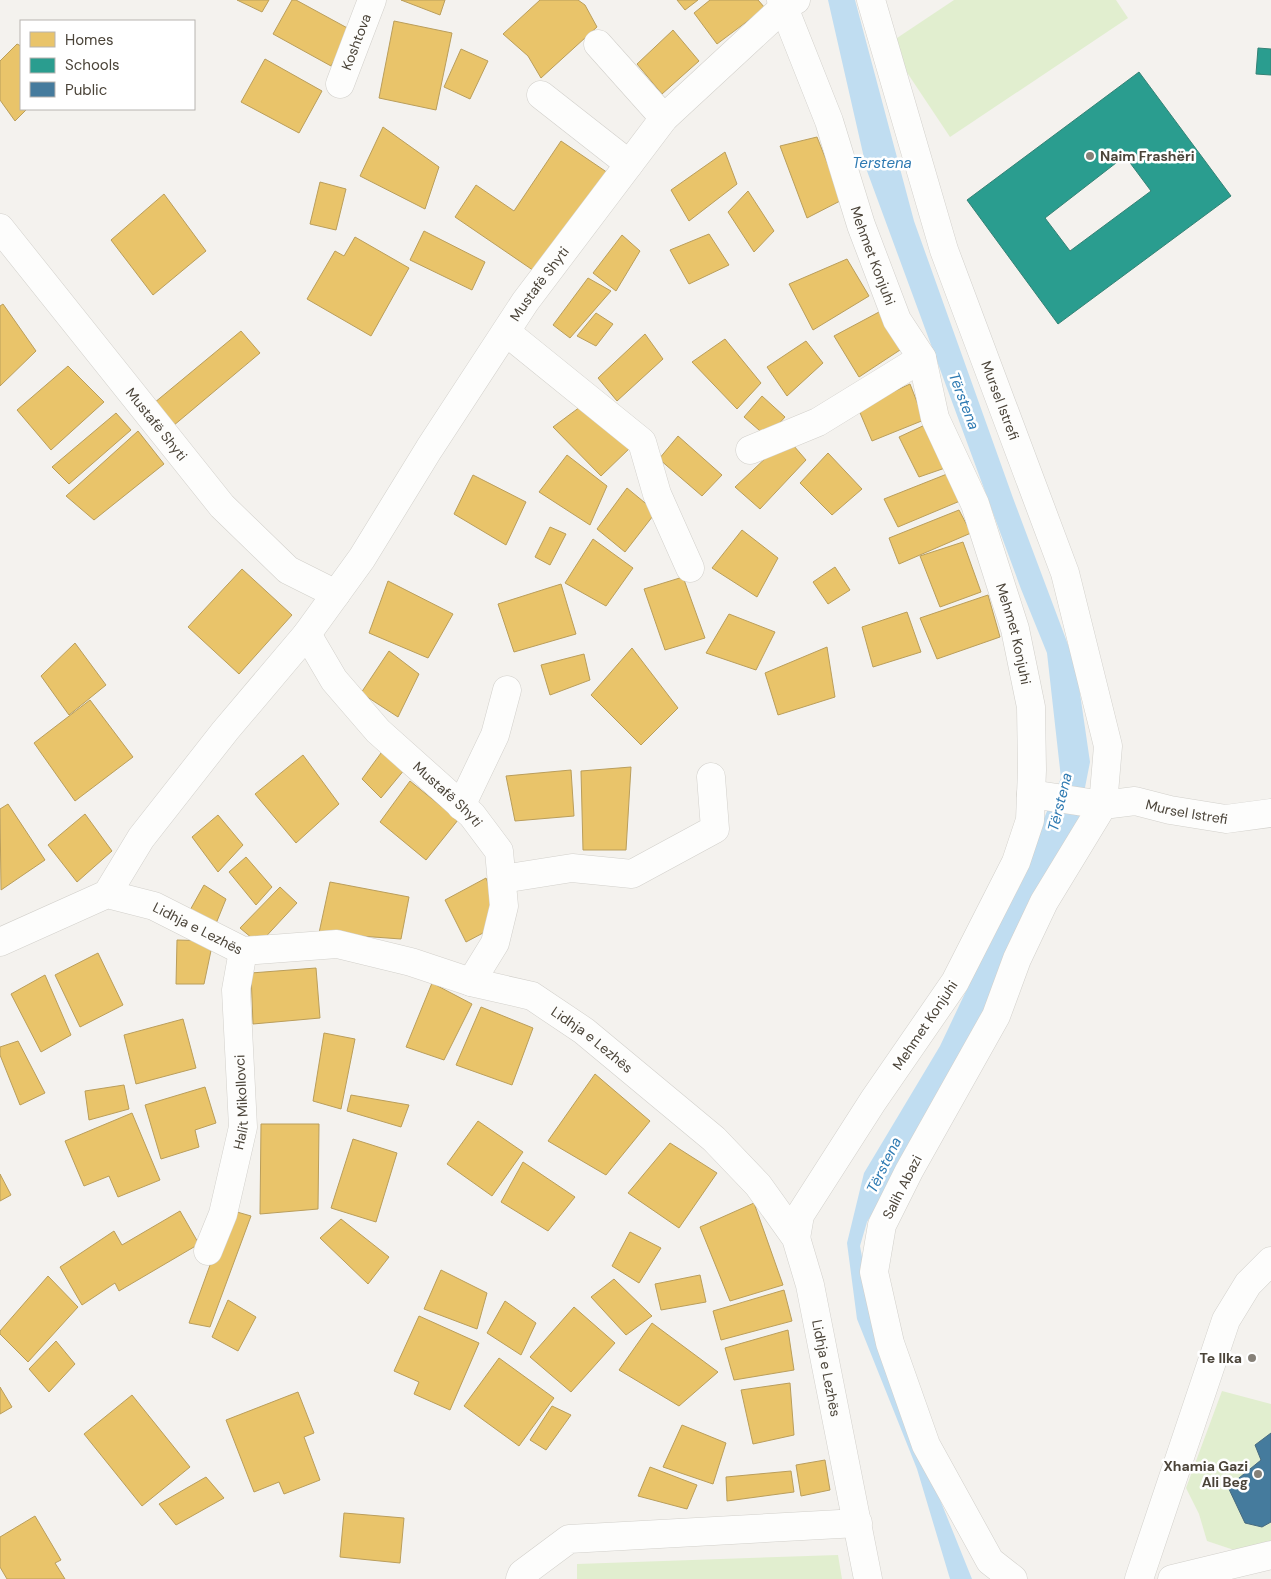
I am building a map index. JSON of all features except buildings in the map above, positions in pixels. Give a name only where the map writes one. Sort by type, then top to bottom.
[{"type":"street","name":"Koshtova","points":[[340,84],[372,0]]},
{"type":"street","name":"Mursel Istrefi","points":[[871,0],[944,250],[1065,573],[1108,746],[1103,806]]},
{"type":"street","name":"Mustafë Shyti","points":[[107,894],[141,838],[307,634],[362,558],[429,449],[525,302],[664,118],[787,2]]},
{"type":"street","name":"Mehmet Konjuhi","points":[[787,2],[829,121],[861,225],[897,320],[922,358],[935,418],[975,504],[1015,629],[1031,707],[1032,794],[1030,820],[1016,862],[955,982],[872,1102],[800,1215],[796,1238]]},
{"type":"street","points":[[598,44],[664,118]]},
{"type":"street","points":[[541,96],[629,164]]},
{"type":"street","name":"Mustafë Shyti","points":[[0,228],[222,506],[288,570],[336,594]]},
{"type":"street","points":[[506,332],[642,442],[658,494],[690,568]]},
{"type":"street","points":[[750,450],[818,422],[922,358]]},
{"type":"street","name":"Mustafë Shyti","points":[[307,634],[334,680],[378,731],[472,815],[499,852],[504,906],[495,943],[471,982]]},
{"type":"street","points":[[461,806],[495,735],[507,690]]},
{"type":"street","points":[[502,879],[572,868],[632,874],[715,829],[711,777]]},
{"type":"street","points":[[1271,792],[1271,811]]},
{"type":"street","name":"Mursel Istrefi","points":[[1032,794],[1103,806],[1134,801],[1170,810],[1226,819],[1271,811]]},
{"type":"street","name":"Salih Abazi","points":[[1013,1579],[990,1561],[926,1445],[890,1343],[874,1272],[882,1225],[909,1171],[996,1016],[1017,959],[1044,902],[1103,806]]},
{"type":"street","points":[[0,942],[107,894]]},
{"type":"street","name":"Lidhja e Lezhës","points":[[107,894],[154,906],[243,951],[337,944],[411,962],[471,982],[532,996],[584,1031],[714,1139],[758,1184],[796,1238],[810,1285],[868,1579]]},
{"type":"street","name":"Halit Mikollovci","points":[[208,1251],[223,1214],[243,1126],[236,990],[243,951]]},
{"type":"street","points":[[1139,1579],[1226,1320],[1248,1284],[1271,1261]]},
{"type":"street","points":[[520,1579],[522,1574],[569,1539],[858,1523]]},
{"type":"street","points":[[1172,1579],[1271,1554]]},
{"type":"green space","points":[[954,0],[1116,0],[1128,18],[950,137],[888,44]]},
{"type":"green space","points":[[1222,1391],[1271,1404],[1271,1543],[1234,1550],[1207,1541],[1199,1514],[1186,1488]]},
{"type":"green space","points":[[838,1555],[842,1579],[577,1579],[577,1564]]},
{"type":"water","name":"Terstena","points":[[828,0],[855,0],[914,221],[1013,498],[1076,666],[1090,762],[1079,818],[950,1084],[867,1222],[860,1246],[879,1348],[972,1579],[950,1579],[917,1469],[857,1319],[847,1243],[864,1173],[940,1046],[1013,892],[1061,778],[1047,653],[1021,589],[867,171]]},
{"type":"place","name":"Naim Frashëri","points":[[1090,156]]},
{"type":"place","name":"Te Ilka","points":[[1252,1358]]},
{"type":"place","name":"Xhamia Gazi Ali Beg","points":[[1258,1474]]},
{"type":"water label","name":"Tërstena","points":[[964,401]]},
{"type":"water label","name":"Tërstena","points":[[1060,802]]},
{"type":"water label","name":"Tërstena","points":[[884,1165]]}]
